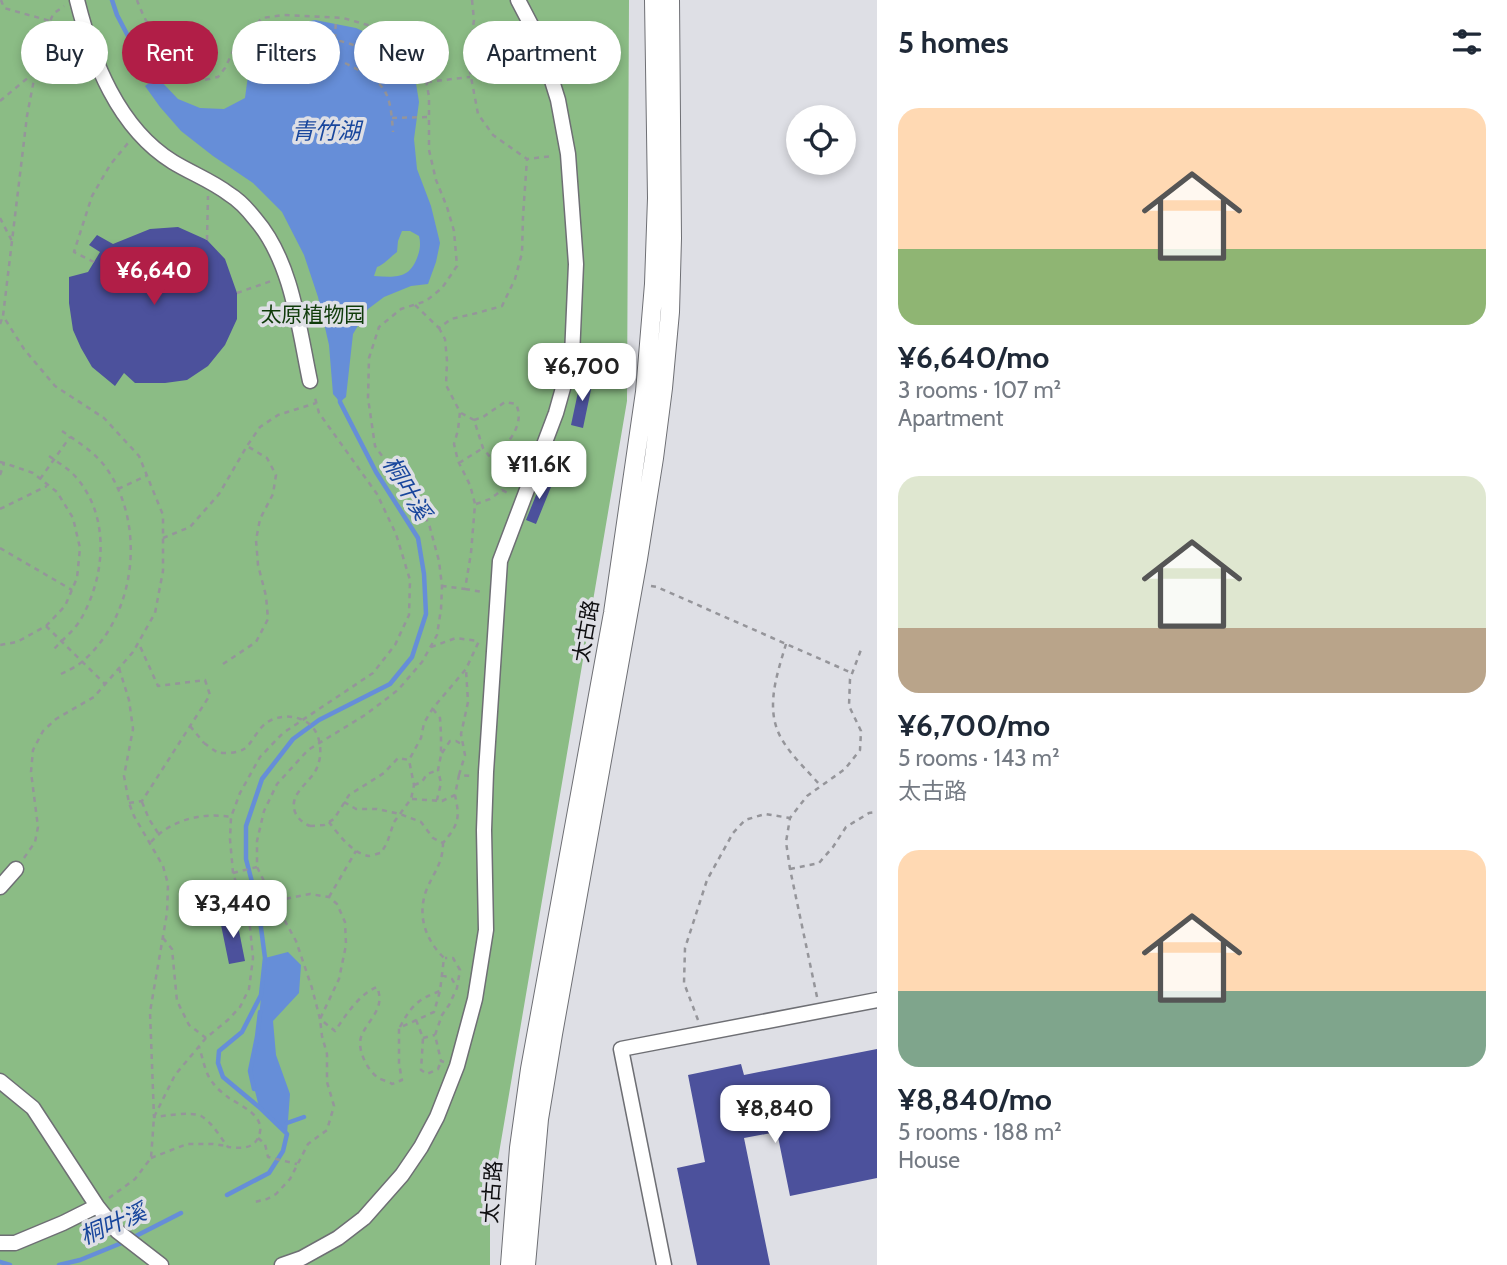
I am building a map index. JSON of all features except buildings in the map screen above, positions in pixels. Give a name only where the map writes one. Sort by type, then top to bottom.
[{"type":"main road","name":"太古路","points":[[509,1265],[519,1148],[530,1069],[613,614],[645,392],[654,284],[657,198],[654,0]]},
{"type":"main road","name":"太古路","points":[[526,1265],[541,1107],[654,458],[670,312],[670,0]]},
{"type":"lane","points":[[75,0],[104,80],[137,133],[171,161],[230,194],[257,220],[275,249],[291,294],[310,381]]},
{"type":"lane","points":[[282,1265],[302,1258],[338,1238],[364,1218],[402,1175],[432,1127],[457,1066],[475,999],[486,930],[485,777],[500,561],[556,413],[572,356],[576,264],[568,154],[558,100],[540,42],[518,0]]},
{"type":"lane","points":[[0,887],[16,869]]},
{"type":"lane","points":[[663,1265],[621,1049],[877,1000]]},
{"type":"lane","points":[[0,1081],[33,1108],[97,1206],[117,1231],[161,1265]]},
{"type":"lane","points":[[0,1243],[15,1244],[97,1206]]},
{"type":"path","points":[[1,0],[4,8],[50,21],[52,15],[75,0]]},
{"type":"path","points":[[137,0],[143,17],[162,48],[183,71],[201,80],[218,77],[232,53]]},
{"type":"path","points":[[472,0],[474,21]]},
{"type":"path","points":[[259,21],[262,18],[284,15],[336,17],[354,21]]},
{"type":"path","points":[[335,21],[336,17]]},
{"type":"path","points":[[345,64],[354,68]]},
{"type":"path","points":[[0,101],[21,84]]},
{"type":"path","points":[[0,324],[33,84]]},
{"type":"path","points":[[379,84],[385,89],[391,106],[393,132]]},
{"type":"path","points":[[255,1202],[276,1194],[290,1178],[308,1144],[327,1130],[334,1106],[327,1083],[327,1054],[312,988],[296,941],[255,868],[257,841],[264,811],[277,784],[308,750],[365,715],[398,690],[422,662],[438,635],[442,586],[439,561],[429,524],[375,446],[368,398],[369,358],[379,327],[401,309],[426,301],[442,288],[457,266],[454,231],[436,180],[429,150],[427,84]]},
{"type":"path","points":[[472,84],[478,114],[493,135],[527,159],[568,154]]},
{"type":"path","points":[[392,118],[429,117]]},
{"type":"path","points":[[94,262],[74,252],[92,196],[110,165],[137,133]]},
{"type":"path","points":[[439,328],[451,318],[502,306],[515,279],[522,253],[527,159]]},
{"type":"path","points":[[207,240],[208,182]]},
{"type":"path","points":[[0,218],[13,243]]},
{"type":"path","points":[[237,293],[285,276]]},
{"type":"path","points":[[415,305],[439,328],[445,340],[446,385],[460,412],[474,420],[484,448],[494,461],[502,490],[522,501]]},
{"type":"path","points":[[3,316],[24,349],[55,386],[104,418],[139,456],[163,515],[163,571],[155,613],[133,652],[94,697],[56,719],[43,731],[33,750],[31,772],[38,827],[35,842],[16,869]]},
{"type":"path","points":[[154,1117],[175,1075],[206,1038],[240,1007],[249,989],[253,958],[250,927],[233,873],[230,839],[231,817],[240,793],[260,757],[283,733],[373,673],[395,645],[409,615],[410,580],[396,534],[377,494],[319,413],[310,381]]},
{"type":"path","points":[[474,420],[505,402],[516,404],[520,413],[516,431],[494,461]]},
{"type":"path","points":[[163,538],[190,527],[219,494],[260,427],[278,415],[316,403]]},
{"type":"path","points":[[460,412],[454,444],[475,504],[465,589]]},
{"type":"path","points":[[61,674],[83,662],[114,621],[126,590],[131,556],[129,524],[118,489],[106,468],[84,446],[62,431]]},
{"type":"path","points":[[40,479],[70,437]]},
{"type":"path","points":[[223,664],[256,642],[268,619],[256,540],[261,519],[273,494],[276,475],[267,458],[247,446]]},
{"type":"path","points":[[459,463],[484,448]]},
{"type":"path","points":[[49,456],[71,473],[88,495],[100,526],[102,559],[95,589],[81,619],[54,649]]},
{"type":"path","points":[[0,475],[2,462],[33,473],[57,492],[73,518],[80,548],[77,578],[65,606],[46,625],[17,642],[0,645]]},
{"type":"path","points":[[118,489],[147,476]]},
{"type":"path","points":[[0,509],[49,486]]},
{"type":"path","points":[[475,504],[490,499],[502,490]]},
{"type":"path","points":[[0,548],[72,590]]},
{"type":"path","points":[[634,582],[657,587],[852,673]]},
{"type":"path","points":[[442,586],[497,594]]},
{"type":"path","points":[[46,625],[105,684]]},
{"type":"path","points":[[431,647],[456,638],[479,641],[494,648]]},
{"type":"path","points":[[329,822],[356,850],[370,856],[381,853],[394,822],[411,799],[414,785],[410,760],[421,738],[424,723],[433,708],[466,669],[479,641]]},
{"type":"path","points":[[129,803],[142,801],[210,695],[205,680],[158,686],[139,642]]},
{"type":"path","points":[[786,644],[778,671],[773,706],[777,730],[791,752],[821,786]]},
{"type":"path","points":[[820,1011],[786,842],[790,818],[807,796],[845,769],[860,750],[860,731],[849,706],[850,678],[862,647]]},
{"type":"path","points":[[119,668],[129,700],[132,729],[124,776],[129,803],[163,866],[168,884],[167,913],[150,1012],[154,1117],[151,1158]]},
{"type":"path","points":[[416,1020],[423,1038],[421,1070],[427,1074],[438,1069],[441,1062],[435,1035],[442,1015],[457,988],[460,970],[453,958],[444,958],[434,948],[423,927],[423,908],[426,891],[443,857],[443,843],[460,816],[455,795],[465,755],[461,734],[468,702],[466,669]]},
{"type":"path","points":[[433,708],[440,718],[441,755],[438,770],[441,783],[437,800]]},
{"type":"path","points":[[190,726],[204,743],[218,752],[234,752],[244,749],[266,723],[272,720],[294,717],[306,721],[315,730],[321,750],[318,766],[294,800],[293,808],[298,818],[310,826],[324,825],[334,819],[349,795],[384,773],[398,758],[410,760]]},
{"type":"path","points":[[441,755],[450,741],[463,745]]},
{"type":"path","points":[[414,785],[422,782],[427,774],[438,770]]},
{"type":"path","points":[[459,775],[485,777]]},
{"type":"path","points":[[411,799],[442,801],[455,795]]},
{"type":"path","points":[[142,801],[158,833]]},
{"type":"path","points":[[344,802],[356,809],[377,809],[421,822],[433,838],[443,843]]},
{"type":"path","points":[[790,869],[819,863],[846,827],[869,813],[877,812]]},
{"type":"path","points":[[703,1033],[684,983],[685,948],[707,880],[733,834],[745,820],[765,814],[790,818]]},
{"type":"path","points":[[150,842],[158,833],[179,822],[201,816],[231,817]]},
{"type":"path","points":[[329,897],[356,850]]},
{"type":"path","points":[[233,873],[255,868]]},
{"type":"path","points":[[274,901],[310,894],[329,897],[337,904],[345,922],[346,945],[338,979],[320,1019]]},
{"type":"path","points":[[163,938],[172,949],[177,1001],[189,1025],[206,1038]]},
{"type":"path","points":[[434,1012],[444,958]]},
{"type":"path","points":[[442,975],[452,979],[457,988]]},
{"type":"path","points":[[320,1019],[335,1031],[368,991],[377,987],[381,996],[378,1008],[360,1040],[363,1058],[376,1076],[392,1084],[402,1080],[399,1028],[409,1010],[425,996],[440,991]]},
{"type":"path","points":[[399,1028],[434,1012],[442,1015]]},
{"type":"path","points":[[423,1038],[435,1035]]},
{"type":"path","points":[[97,1206],[135,1179],[151,1158],[187,1144],[213,1144],[241,1149],[252,1145],[258,1138],[261,1126],[254,1114],[226,1096],[211,1081],[199,1047]]},
{"type":"path","points":[[441,1062],[457,1066]]},
{"type":"path","points":[[154,1117],[200,1115],[228,1147]]},
{"type":"path","points":[[258,1138],[265,1144],[268,1157],[298,1164]]},
{"type":"green space","name":"太原植物园","points":[[0,0],[629,0],[627,401],[490,1206],[490,1265],[0,1265]]},
{"type":"water","name":"青竹湖","points":[[340,25],[354,28],[354,84],[416,84],[419,102],[414,139],[417,169],[431,206],[440,243],[436,262],[428,284],[411,286],[384,297],[368,309],[353,334],[346,397],[340,402],[333,394],[329,345],[318,297],[304,255],[282,212],[253,183],[181,131],[145,86],[164,84],[178,99],[200,108],[224,109],[245,98],[247,84],[340,84]],"holes":[[[402,231],[410,231],[419,236],[417,258],[410,270],[400,276],[374,276],[377,267],[397,252]]]},
{"type":"water","points":[[288,952],[301,965],[299,993],[273,1021],[276,1055],[290,1094],[287,1134],[259,1107],[250,1071],[257,1037],[265,958]]},
{"type":"waterway","name":"桐叶溪","points":[[112,0],[122,25]]},
{"type":"waterway","name":"桐叶溪","points":[[227,1195],[269,1173],[283,1151],[287,1134],[223,1077],[218,1063],[219,1051],[242,1032],[261,995],[265,958],[258,905],[246,859],[246,826],[262,779],[293,739],[319,720],[390,684],[412,657],[426,614],[424,574],[418,538],[376,472],[340,398]]},
{"type":"waterway","name":"桐叶溪","points":[[254,1089],[250,1071],[260,1012]]},
{"type":"waterway","name":"桐叶溪","points":[[287,1123],[304,1117]]},
{"type":"waterway","name":"桐叶溪","points":[[132,1238],[181,1213]]},
{"type":"waterway","name":"桐叶溪","points":[[59,1265],[80,1260],[124,1242]]},
{"type":"waterway","name":"桐叶溪","points":[[0,1262],[10,1265]]}]
